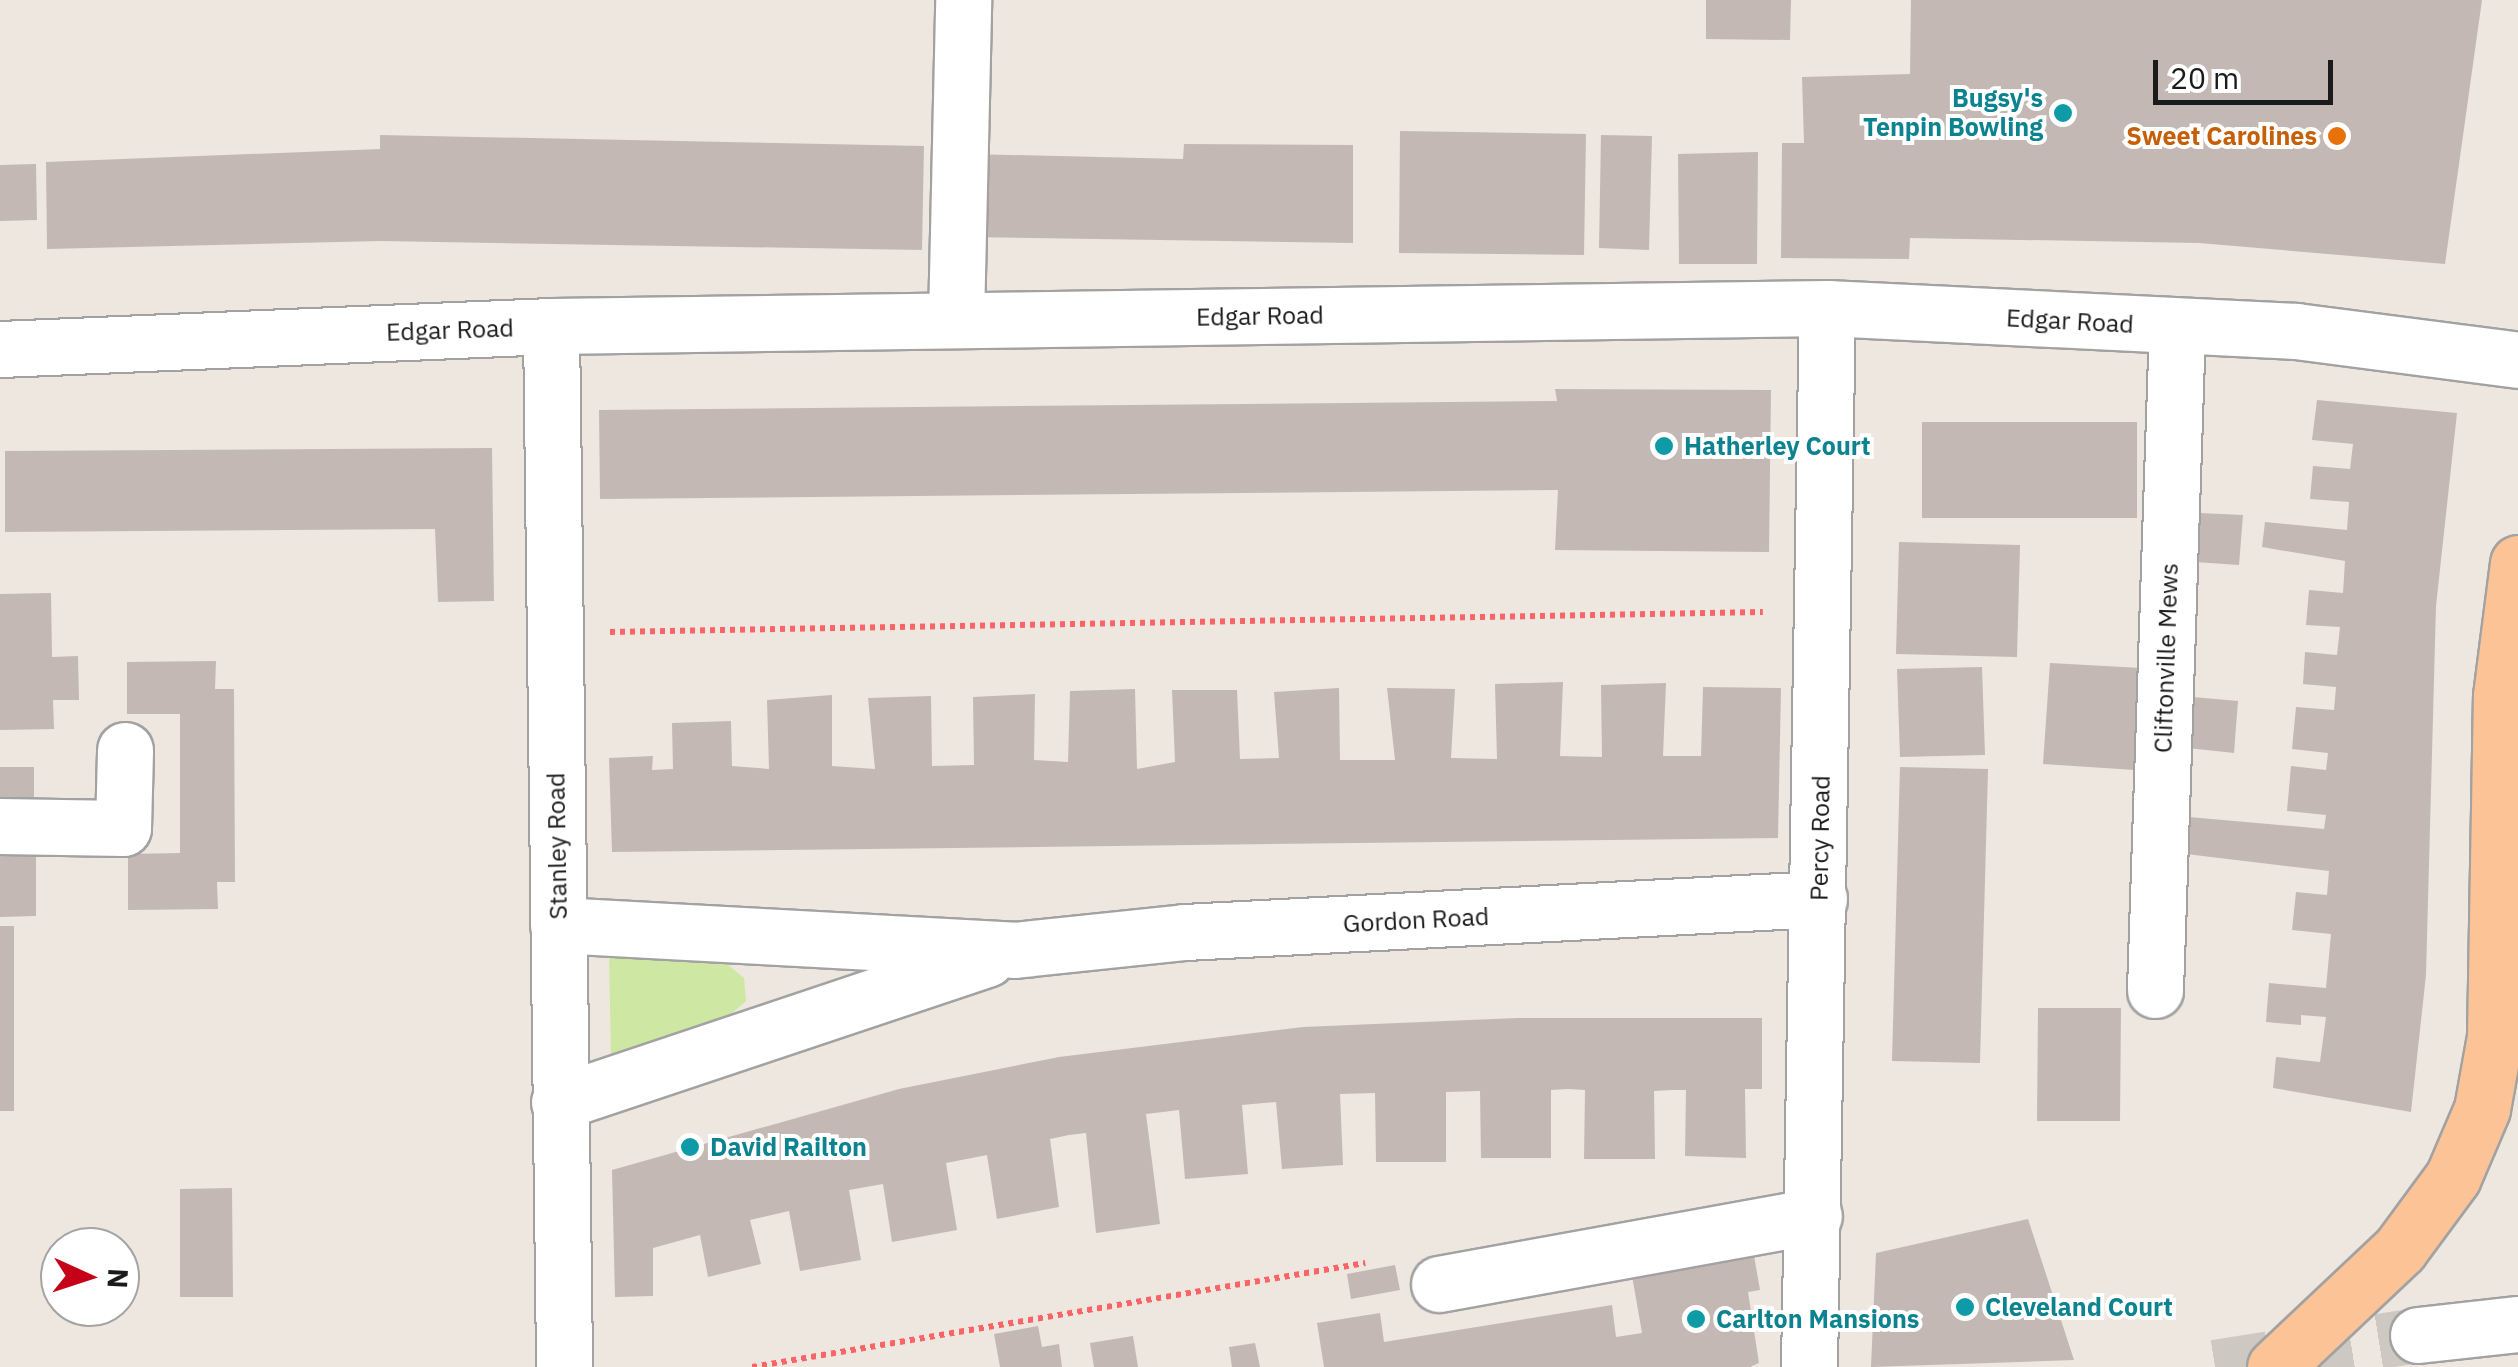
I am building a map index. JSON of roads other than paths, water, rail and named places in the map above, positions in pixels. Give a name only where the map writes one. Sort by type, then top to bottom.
[{"type":"main road","points":[[2274,1367],[2400,1250],[2453,1176],[2482,1109],[2495,1038],[2500,696],[2518,563]]},
{"type":"street","points":[[956,320],[963,0]]},
{"type":"street","name":"Edgar Road","points":[[0,349],[551,326],[1826,308],[2296,331],[2518,360]]},
{"type":"street","name":"Percy Road","points":[[1809,1367],[1826,308]]},
{"type":"street","name":"Stanley Road","points":[[551,326],[564,1367]]},
{"type":"street","name":"Cliftonville Mews","points":[[2154,990],[2177,327]]},
{"type":"street","points":[[0,826],[123,828],[126,750]]},
{"type":"street","name":"Gordon Road","points":[[558,925],[1014,950],[1185,932],[1819,899]]},
{"type":"street","name":"Gordon Road","points":[[560,1102],[1014,950]]},
{"type":"street","points":[[1439,1284],[1814,1216]]},
{"type":"street","points":[[2418,1336],[2518,1324]]},
{"type":"tunnel","points":[[2215,1367],[2418,1335]]},
{"type":"place","name":"Bugsy's Tenpin Bowling","points":[[2063,113]]},
{"type":"place","name":"Sweet Carolines","points":[[2337,136]]},
{"type":"place","name":"Hatherley Court","points":[[1664,446]]},
{"type":"place","name":"David Railton","points":[[690,1147]]},
{"type":"place","name":"Cleveland Court","points":[[1965,1307]]},
{"type":"place","name":"Carlton Mansions","points":[[1696,1319]]}]
